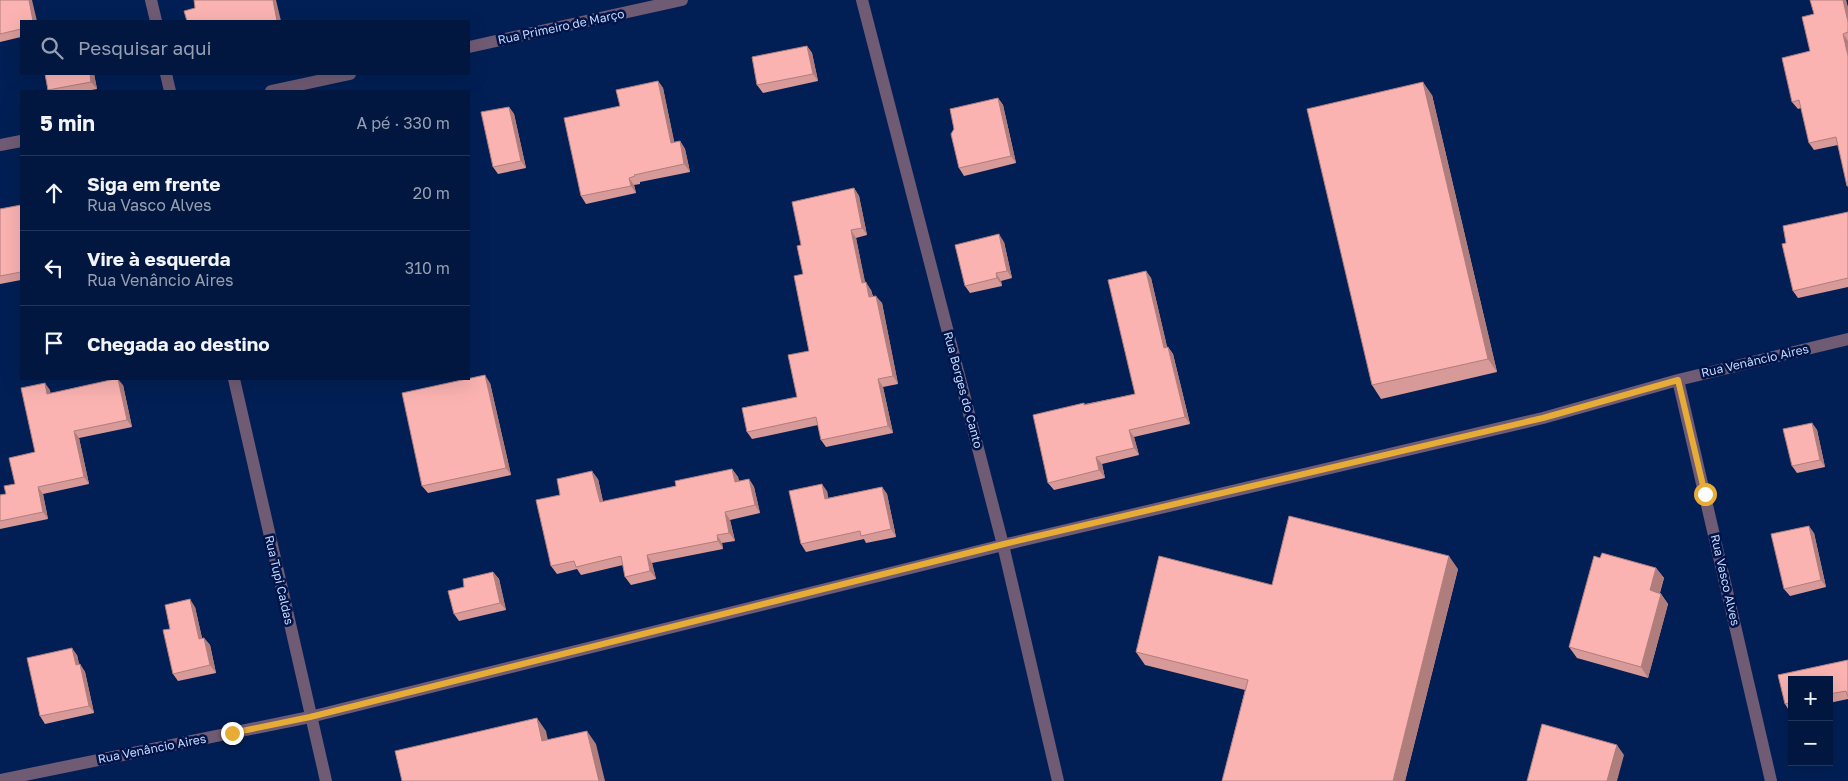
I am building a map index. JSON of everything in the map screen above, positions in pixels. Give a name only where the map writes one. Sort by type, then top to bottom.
[{"type":"street","points":[[151,0],[156,20]]},
{"type":"street","name":"Rua Primeiro de Março","points":[[470,47],[682,0]]},
{"type":"street","name":"Rua Borges do Canto","points":[[862,0],[1004,544],[1058,781]]},
{"type":"street","points":[[166,75],[170,90]]},
{"type":"street","points":[[276,90],[345,75]]},
{"type":"street","points":[[0,145],[20,141]]},
{"type":"street","name":"Rua Venâncio Aires","points":[[0,780],[310,717],[1004,544],[1543,418],[1678,380],[1848,339]]},
{"type":"street","name":"Rua Tupi Caldas","points":[[234,380],[326,781]]},
{"type":"street","name":"Rua Vasco Alves","points":[[1678,380],[1771,781]]},
{"type":"building","points":[[0,0],[29,0],[33,20],[20,20],[20,29],[0,34]]},
{"type":"building","points":[[194,0],[273,0],[277,20],[187,20],[184,11],[195,8]]},
{"type":"building","points":[[1810,0],[1843,0],[1848,22],[1848,32],[1843,34],[1848,56],[1847,186],[1836,137],[1809,143],[1799,100],[1792,102],[1782,58],[1810,51],[1802,17],[1814,14]]},
{"type":"building","points":[[807,46],[813,74],[757,85],[752,57]]},
{"type":"building","points":[[45,75],[90,75],[91,82],[48,90]]},
{"type":"building","points":[[658,81],[671,143],[680,141],[684,164],[634,175],[629,178],[631,186],[581,196],[564,118],[620,106],[616,90]]},
{"type":"building","points":[[1423,82],[1488,359],[1372,385],[1307,109]]},
{"type":"building","points":[[998,98],[1011,156],[959,168],[951,134],[954,129],[950,109]]},
{"type":"building","points":[[509,107],[521,161],[493,167],[481,112]]},
{"type":"building","points":[[854,188],[862,228],[851,230],[862,283],[866,282],[869,297],[876,296],[893,376],[878,379],[888,426],[821,440],[816,417],[747,432],[742,408],[797,397],[788,355],[809,351],[794,276],[803,274],[797,246],[801,245],[792,202]]},
{"type":"building","points":[[20,205],[20,272],[0,276],[0,209]]},
{"type":"building","points":[[1848,212],[1848,278],[1793,291],[1782,244],[1786,243],[1783,226]]},
{"type":"building","points":[[999,234],[1007,271],[996,273],[997,278],[965,286],[955,245]]},
{"type":"building","points":[[1146,271],[1164,348],[1168,347],[1185,417],[1129,430],[1134,448],[1096,457],[1099,470],[1048,483],[1033,415],[1135,394],[1108,280]]},
{"type":"building","points":[[485,375],[506,468],[422,486],[402,393],[462,380],[470,380],[470,378]]},
{"type":"building","points":[[118,380],[127,420],[74,431],[84,477],[38,487],[43,512],[0,521],[0,495],[6,494],[4,486],[15,484],[9,458],[35,452],[21,388],[45,383],[47,394]]},
{"type":"building","points":[[1812,423],[1820,460],[1792,466],[1783,429]]},
{"type":"building","points":[[732,469],[735,482],[749,479],[755,505],[725,512],[729,533],[717,535],[718,541],[647,555],[650,571],[625,577],[621,556],[576,567],[574,561],[551,566],[536,500],[560,495],[557,479],[592,471],[600,502],[676,486],[675,481]]},
{"type":"building","points":[[822,484],[825,499],[882,487],[891,529],[861,536],[860,531],[801,544],[789,491]]},
{"type":"building","points":[[1289,516],[1449,556],[1393,781],[1222,781],[1248,680],[1136,652],[1159,556],[1272,585]]},
{"type":"building","points":[[1809,526],[1821,580],[1784,589],[1771,534]]},
{"type":"building","points":[[1602,553],[1656,568],[1650,590],[1661,594],[1641,667],[1569,647],[1594,556],[1600,558]]},
{"type":"building","points":[[493,572],[500,603],[454,614],[448,591],[464,587],[463,579]]},
{"type":"building","points":[[190,599],[199,639],[204,638],[210,665],[173,674],[163,630],[170,629],[165,605]]},
{"type":"building","points":[[72,648],[76,665],[80,664],[89,706],[40,716],[27,658]]},
{"type":"building","points":[[1848,660],[1848,697],[1846,691],[1833,693],[1833,676],[1788,676],[1788,703],[1785,704],[1778,675]]},
{"type":"building","points":[[537,718],[542,741],[587,731],[599,781],[402,781],[395,751]]},
{"type":"building","points":[[1542,724],[1617,745],[1607,781],[1527,781]]},
{"type":"route","points":[[232,733],[310,717],[1004,544],[1543,418],[1678,380],[1705,494]]}]
